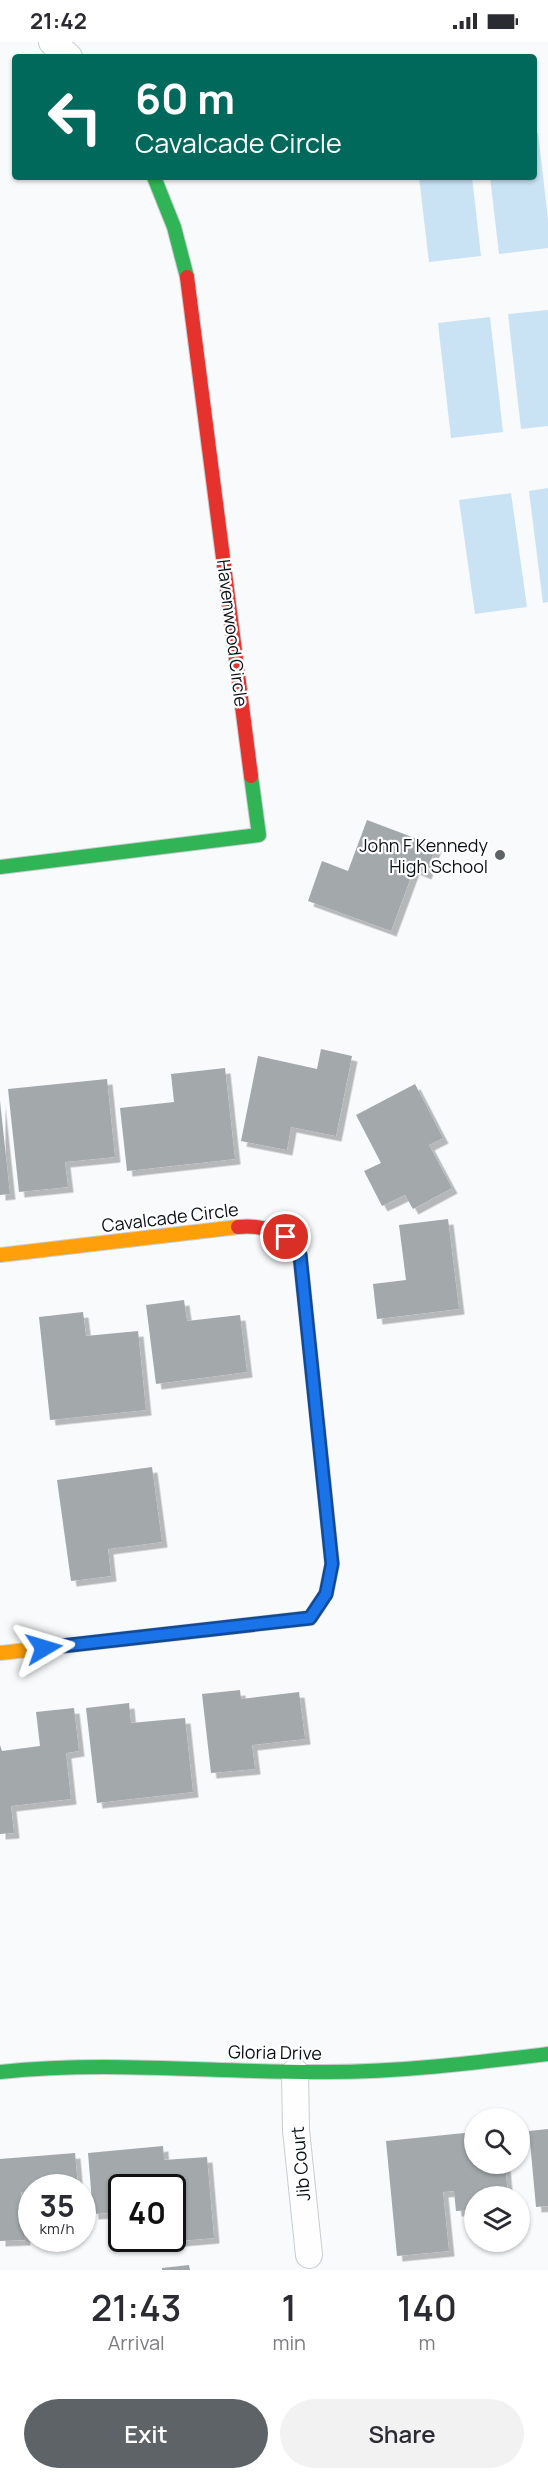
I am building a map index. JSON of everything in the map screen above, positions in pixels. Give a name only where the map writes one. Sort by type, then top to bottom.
[{"type":"street","points":[[52,42],[66,54]]},
{"type":"street","name":"Havenwood Circle","points":[[0,867],[259,835],[187,277],[174,226],[155,180]]},
{"type":"street","name":"Cavalcade Circle","points":[[0,1255],[253,1225],[286,1237],[300,1255],[332,1564],[326,1594],[310,1618],[0,1653]]},
{"type":"street","name":"Gloria Drive","points":[[0,2072],[125,2065],[295,2072],[379,2071],[548,2054]]},
{"type":"street","name":"Jib Court","points":[[295,2072],[296,2130],[309,2255]]},
{"type":"shaded area","points":[[538,133],[548,219],[548,248],[499,254],[490,180],[537,180]]},
{"type":"shaded area","points":[[419,180],[472,180],[481,256],[429,262]]},
{"type":"shaded area","points":[[548,310],[548,426],[521,429],[508,314]]},
{"type":"shaded area","points":[[490,317],[503,432],[451,438],[438,323]]},
{"type":"shaded area","points":[[548,488],[548,602],[543,603],[529,491]]},
{"type":"shaded area","points":[[511,493],[527,607],[475,614],[459,500]]},
{"type":"building","points":[[367,820],[436,846],[426,874],[414,869],[391,931],[308,901],[322,861],[348,871]]},
{"type":"building","points":[[321,1049],[352,1056],[336,1136],[291,1127],[287,1150],[241,1141],[258,1056],[317,1069]]},
{"type":"building","points":[[225,1068],[235,1159],[127,1171],[120,1108],[174,1102],[171,1074]]},
{"type":"building","points":[[107,1079],[115,1157],[65,1162],[68,1187],[19,1192],[8,1089]]},
{"type":"building","points":[[415,1084],[443,1138],[429,1145],[452,1188],[413,1209],[405,1195],[382,1206],[364,1171],[381,1163],[356,1115]]},
{"type":"building","points":[[0,1101],[10,1194],[0,1195]]},
{"type":"building","points":[[448,1219],[459,1309],[377,1319],[373,1284],[406,1280],[399,1225]]},
{"type":"building","points":[[184,1300],[187,1321],[240,1315],[247,1372],[156,1384],[146,1305]]},
{"type":"building","points":[[83,1312],[86,1336],[138,1331],[146,1410],[50,1420],[39,1317]]},
{"type":"building","points":[[152,1467],[162,1542],[108,1549],[111,1576],[71,1581],[57,1480]]},
{"type":"building","points":[[240,1690],[241,1699],[299,1692],[305,1739],[252,1745],[255,1769],[211,1773],[202,1694]]},
{"type":"building","points":[[129,1703],[131,1723],[185,1718],[193,1792],[97,1803],[86,1708]]},
{"type":"building","points":[[74,1708],[79,1751],[66,1753],[71,1799],[11,1806],[14,1833],[0,1834],[0,1745],[2,1751],[40,1746],[36,1712]]},
{"type":"building","points":[[548,2129],[548,2206],[536,2207],[530,2131]]},
{"type":"building","points":[[464,2133],[464,2174],[506,2174],[507,2186],[464,2186],[464,2211],[456,2211],[454,2191],[443,2192],[449,2251],[397,2256],[386,2141]]},
{"type":"building","points":[[163,2146],[164,2160],[207,2157],[214,2238],[186,2240],[186,2174],[108,2174],[108,2213],[96,2214],[96,2174],[90,2174],[88,2153]]},
{"type":"building","points":[[75,2153],[77,2174],[18,2174],[18,2240],[0,2241],[0,2159]]},
{"type":"building","points":[[189,2265],[190,2270],[162,2270],[162,2268]]},
{"type":"traffic: fast","points":[[155,180],[174,227],[187,277]]},
{"type":"traffic: fast","points":[[0,867],[259,835],[251,776]]},
{"type":"traffic: fast","points":[[0,2072],[82,2067],[354,2072],[548,2054]]},
{"type":"traffic: slow","points":[[0,1255],[238,1227]]},
{"type":"traffic: slow","points":[[0,1653],[310,1618],[326,1594],[332,1564],[322,1466]]},
{"type":"traffic: jam","points":[[187,277],[251,776]]},
{"type":"traffic: jam","points":[[238,1227],[257,1227],[274,1232],[288,1241],[300,1255],[322,1466]]},
{"type":"place","name":"John F Kennedy High School","points":[[500,855]]},
{"type":"route","points":[[44,1648],[310,1618],[326,1594],[332,1564],[300,1255],[286,1237]]}]
